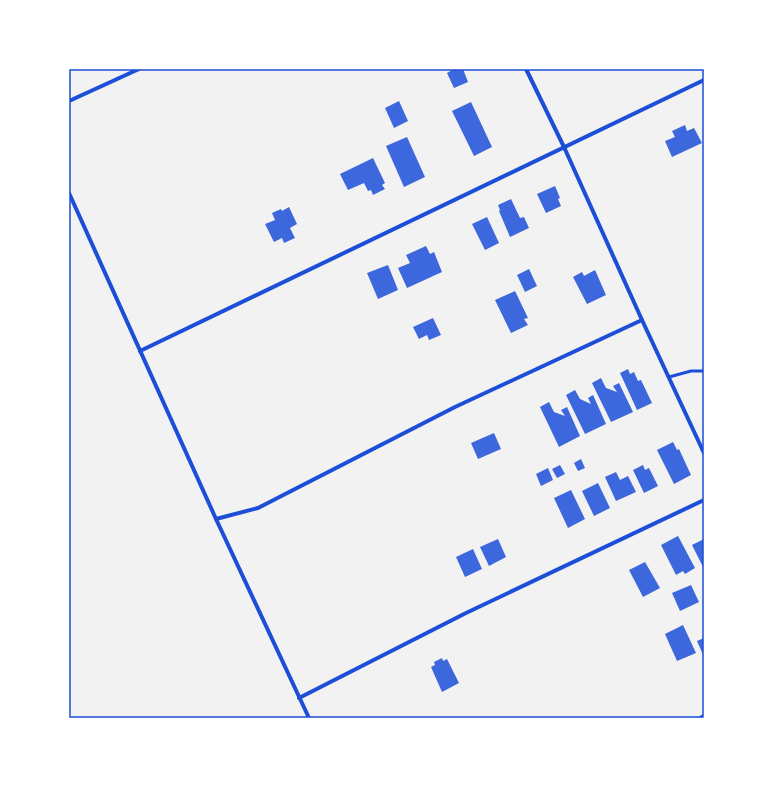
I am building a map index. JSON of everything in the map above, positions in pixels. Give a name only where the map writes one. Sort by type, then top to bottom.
[{"type":"street","points":[[69,101],[139,69]]},
{"type":"street","points":[[526,69],[564,147],[704,453]]},
{"type":"street","points":[[140,351],[704,80]]},
{"type":"street","points":[[69,193],[216,519],[309,718]]},
{"type":"street","points":[[216,519],[258,508],[455,407],[642,320]]},
{"type":"street","points":[[299,698],[466,613],[704,500]]},
{"type":"street","points":[[700,718],[704,716]]},
{"type":"lane","points":[[669,377],[691,371],[704,371]]},
{"type":"building","points":[[454,69],[463,69],[468,82],[454,88],[447,73]]},
{"type":"building","points":[[399,101],[408,121],[394,128],[385,108]]},
{"type":"building","points":[[471,102],[492,147],[474,156],[452,111]]},
{"type":"building","points":[[685,125],[687,131],[694,128],[702,143],[672,157],[665,141],[675,137],[672,131]]},
{"type":"building","points":[[407,137],[425,177],[404,187],[386,146]]},
{"type":"building","points":[[373,158],[385,183],[382,185],[385,189],[373,195],[371,190],[368,191],[364,183],[348,190],[340,174]]},
{"type":"building","points":[[555,186],[560,198],[558,199],[561,206],[546,213],[537,194]]},
{"type":"building","points":[[511,199],[520,218],[524,217],[529,228],[510,237],[498,205]]},
{"type":"building","points":[[289,207],[297,224],[290,228],[295,238],[284,243],[282,238],[274,242],[265,224],[275,220],[272,213],[281,209],[282,211]]},
{"type":"building","points":[[487,217],[499,243],[485,250],[472,224]]},
{"type":"building","points":[[426,246],[430,254],[434,252],[442,272],[407,288],[398,268],[410,263],[406,255]]},
{"type":"building","points":[[388,265],[398,290],[378,299],[367,273]]},
{"type":"building","points":[[529,269],[537,286],[525,292],[517,275]]},
{"type":"building","points":[[595,270],[606,295],[587,304],[573,277],[582,272],[584,276]]},
{"type":"building","points":[[515,291],[528,318],[524,319],[528,325],[511,333],[495,300]]},
{"type":"building","points":[[433,318],[441,335],[429,340],[427,335],[419,339],[413,327]]},
{"type":"building","points":[[628,369],[630,374],[634,372],[638,381],[641,380],[652,403],[637,410],[620,373]]},
{"type":"building","points":[[601,378],[606,388],[617,392],[613,386],[619,383],[633,412],[611,422],[592,383]]},
{"type":"building","points":[[575,390],[580,399],[591,404],[588,398],[593,395],[606,424],[585,434],[566,395]]},
{"type":"building","points":[[549,402],[554,412],[565,416],[561,410],[567,407],[580,436],[559,447],[540,407]]},
{"type":"building","points":[[494,433],[501,449],[478,459],[471,443]]},
{"type":"building","points":[[673,442],[677,450],[679,449],[691,475],[674,484],[657,450]]},
{"type":"building","points":[[581,459],[585,468],[578,471],[574,463]]},
{"type":"building","points":[[560,465],[565,474],[557,478],[552,469]]},
{"type":"building","points":[[643,465],[645,470],[649,468],[658,486],[644,493],[633,470]]},
{"type":"building","points":[[548,468],[553,480],[541,486],[536,474]]},
{"type":"building","points":[[616,472],[620,480],[628,476],[636,492],[616,501],[605,477]]},
{"type":"building","points":[[598,483],[610,508],[594,516],[582,491]]},
{"type":"building","points":[[571,490],[585,519],[568,528],[554,498]]},
{"type":"building","points":[[678,536],[695,568],[685,574],[683,571],[676,575],[661,545]]},
{"type":"building","points":[[498,539],[506,557],[489,566],[480,547]]},
{"type":"building","points":[[704,539],[704,569],[692,545]]},
{"type":"building","points":[[473,549],[482,569],[465,577],[456,557]]},
{"type":"building","points":[[645,562],[660,588],[643,597],[629,570]]},
{"type":"building","points":[[691,585],[699,602],[680,611],[672,593]]},
{"type":"building","points":[[683,625],[696,653],[677,661],[665,634]]},
{"type":"building","points":[[704,638],[704,657],[697,641]]},
{"type":"building","points":[[442,658],[443,661],[447,659],[459,683],[442,692],[431,667],[435,665],[434,662]]}]
